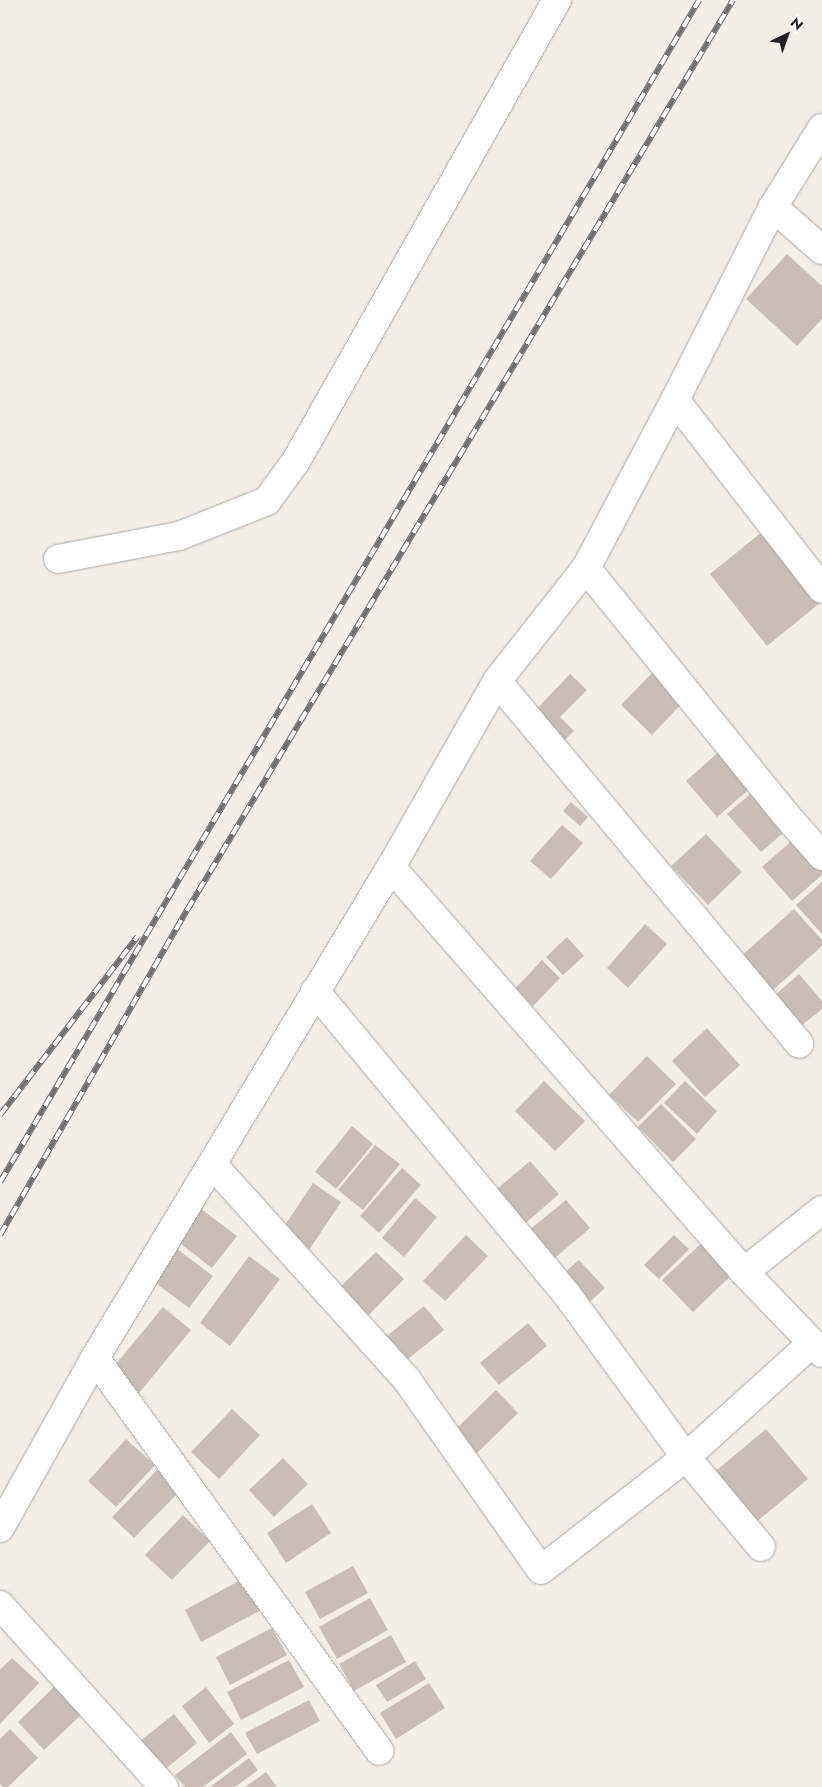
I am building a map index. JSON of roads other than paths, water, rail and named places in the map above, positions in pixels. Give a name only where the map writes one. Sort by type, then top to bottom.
[{"type":"street","points":[[58,559],[179,536],[267,501],[296,461],[557,0]]},
{"type":"street","points":[[0,1528],[95,1358],[214,1165],[315,990],[391,867],[497,681],[586,568],[675,400],[773,208],[822,128]]},
{"type":"street","points":[[773,208],[822,250]]},
{"type":"street","points":[[675,400],[822,589]]},
{"type":"street","points":[[586,568],[778,806],[822,856]]},
{"type":"street","points":[[497,681],[798,1044]]},
{"type":"street","points":[[214,1165],[407,1380],[541,1570],[686,1457],[817,1348],[744,1272],[391,867]]},
{"type":"street","points":[[315,990],[568,1296],[686,1457],[761,1547]]},
{"type":"street","points":[[744,1272],[822,1210]]},
{"type":"street","points":[[95,1358],[380,1751]]},
{"type":"street","points":[[0,1605],[164,1787]]},
{"type":"railway","points":[[0,1182],[699,0]]},
{"type":"railway","points":[[0,1235],[187,910],[733,0]]},
{"type":"railway","points":[[0,1115],[137,937]]}]
